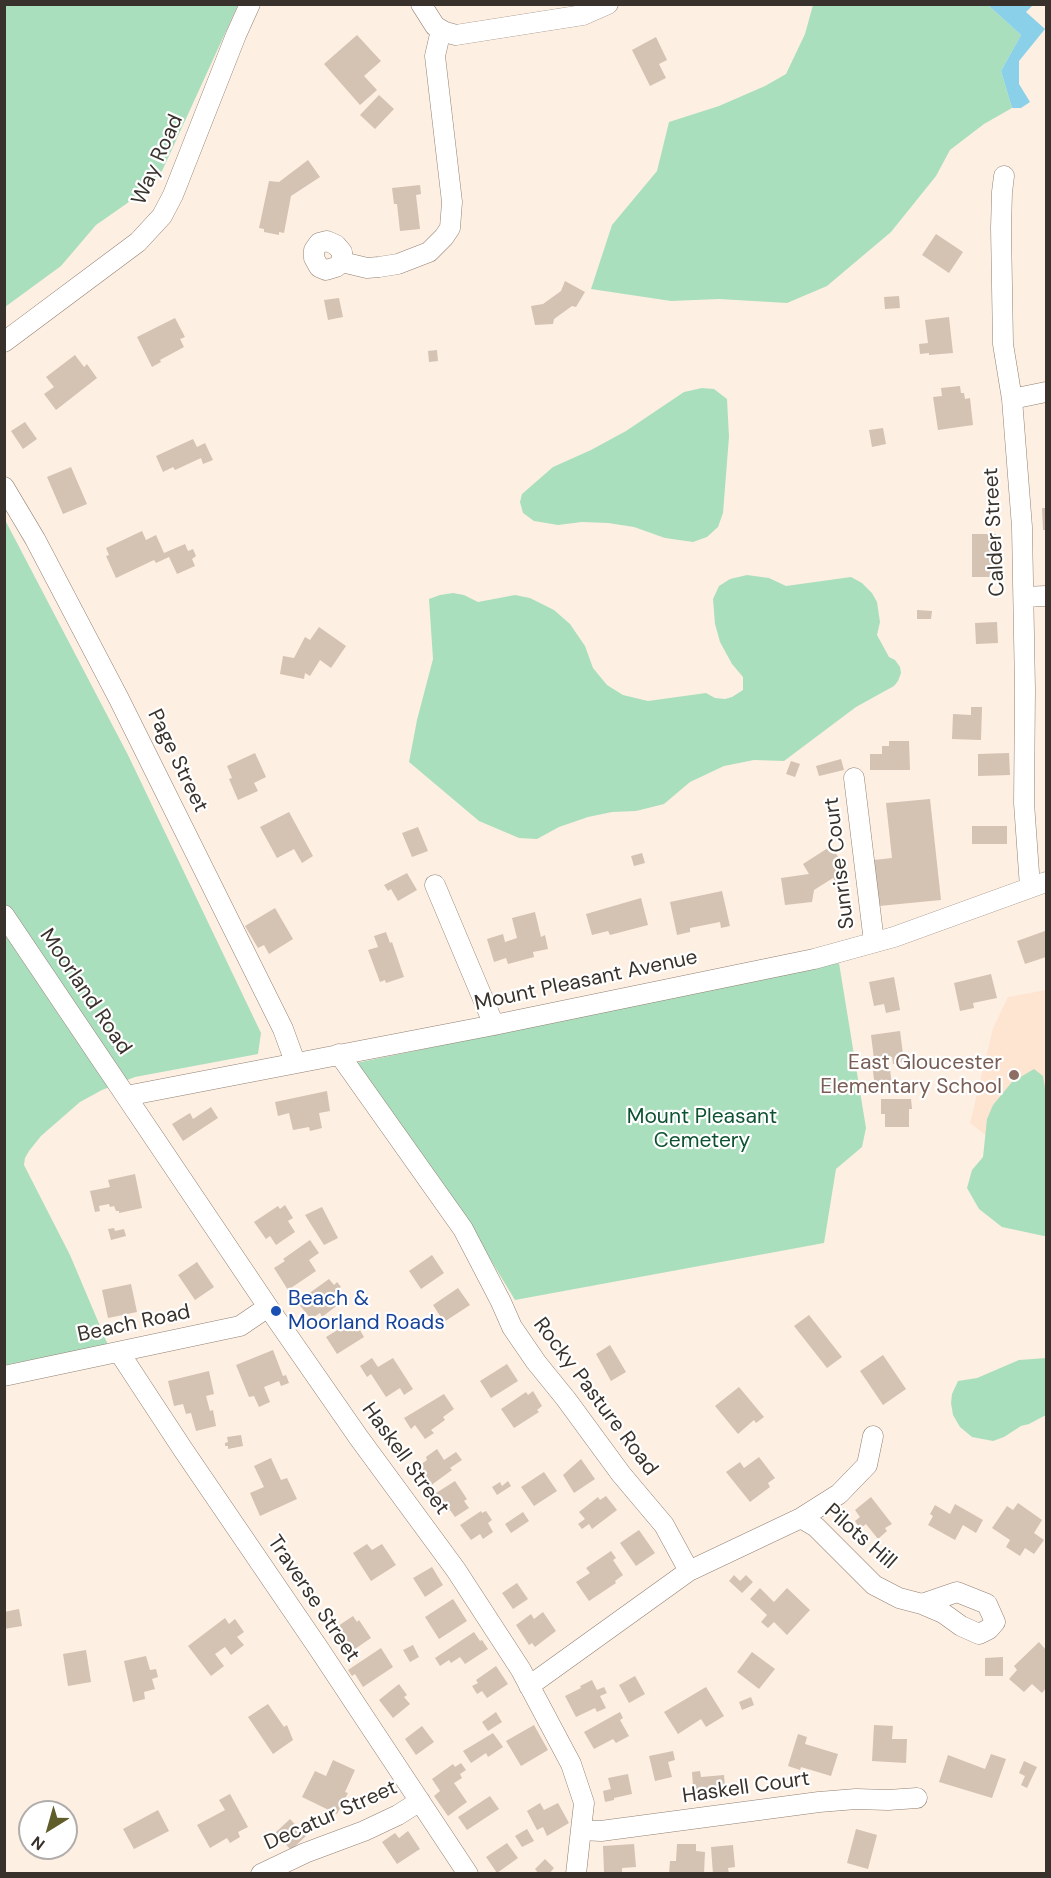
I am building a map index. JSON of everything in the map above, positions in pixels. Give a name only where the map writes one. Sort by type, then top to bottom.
[{"type":"street","name":"Way Road","points":[[4,342],[138,242],[162,216],[173,195],[250,4]]},
{"type":"street","points":[[420,4],[431,21],[441,30],[456,35],[583,15],[608,4]]},
{"type":"street","points":[[342,262],[368,268],[398,264],[429,252],[450,228],[452,202],[435,56],[441,30]]},
{"type":"street","name":"Calder Street","points":[[1004,176],[1001,228],[1004,344],[1012,399],[1022,527],[1025,690],[1024,803],[1038,884]]},
{"type":"street","points":[[1012,399],[1047,392]]},
{"type":"street","name":"Page Street","points":[[4,487],[35,539],[119,699],[283,1029],[295,1062]]},
{"type":"street","points":[[1024,597],[1047,596]]},
{"type":"street","name":"Sunrise Court","points":[[854,778],[874,942]]},
{"type":"street","name":"Mount Pleasant Avenue","points":[[126,1096],[494,1025],[814,959],[874,942],[1038,884]]},
{"type":"street","points":[[435,885],[494,1025]]},
{"type":"street","name":"Moorland Road","points":[[4,915],[126,1096]]},
{"type":"street","name":"Rocky Pasture Road","points":[[339,1054],[463,1229],[512,1327],[621,1474],[664,1525],[689,1571]]},
{"type":"street","name":"Haskell Street","points":[[126,1096],[359,1438],[456,1570],[520,1670],[571,1764],[584,1803],[576,1874]]},
{"type":"street","name":"Beach Road","points":[[4,1376],[240,1326],[268,1307]]},
{"type":"street","name":"Traverse Street","points":[[119,1352],[468,1874]]},
{"type":"street","name":"Pilots Hill","points":[[689,1571],[801,1518],[839,1494],[867,1465],[873,1436]]},
{"type":"street","name":"Pilots Hill","points":[[801,1518],[816,1527],[874,1585],[899,1598],[922,1604]]},
{"type":"street","points":[[529,1686],[689,1571]]},
{"type":"street","name":"Haskell Court","points":[[581,1830],[601,1831],[829,1801],[917,1798]]},
{"type":"street","name":"Decatur Street","points":[[261,1874],[304,1853],[364,1831],[398,1815],[420,1801]]},
{"type":"shaded area","name":"East Gloucester Elementary School","points":[[1046,990],[1046,1196],[1004,1150],[970,1123],[993,1028],[1008,997]]},
{"type":"green space","points":[[5,4],[238,5],[162,171],[154,178],[149,188],[96,225],[61,266],[5,307]]},
{"type":"green space","points":[[813,5],[988,5],[1021,35],[1001,71],[1012,108],[984,124],[950,150],[936,176],[891,232],[827,286],[787,303],[719,299],[671,301],[591,289],[612,225],[657,171],[669,122],[719,106],[786,74],[805,34]]},
{"type":"green space","points":[[702,388],[714,389],[727,399],[729,437],[723,513],[718,527],[707,537],[693,542],[665,538],[634,527],[608,523],[582,522],[558,525],[534,521],[523,513],[520,502],[522,494],[553,467],[626,431],[684,392]]},
{"type":"green space","points":[[4,518],[128,755],[261,1033],[258,1054],[135,1077],[102,1090],[80,1102],[41,1136],[29,1151],[24,1165],[70,1255],[108,1345],[5,1365]]},
{"type":"green space","points":[[747,575],[769,578],[786,586],[851,577],[862,583],[877,602],[880,622],[877,635],[889,657],[895,660],[900,667],[901,673],[898,681],[894,686],[856,707],[784,761],[754,760],[724,766],[690,782],[664,804],[636,811],[612,812],[588,817],[559,827],[537,839],[519,838],[479,821],[409,762],[433,659],[429,599],[453,593],[464,595],[478,602],[515,595],[530,598],[554,610],[570,624],[585,646],[593,668],[607,685],[623,695],[648,701],[706,693],[715,698],[725,699],[743,690],[743,677],[732,664],[720,642],[715,624],[713,599],[719,586],[730,579]]},
{"type":"green space","name":"Mount Pleasant Cemetery","points":[[839,963],[866,1128],[862,1147],[836,1169],[824,1243],[515,1300],[469,1224],[356,1063]]},
{"type":"green space","points":[[1034,1069],[1043,1076],[1046,1094],[1046,1235],[1044,1236],[1002,1227],[979,1209],[967,1188],[972,1170],[983,1157],[987,1119],[993,1105],[1012,1082]]},
{"type":"green space","points":[[1046,1358],[1046,1415],[993,1441],[972,1437],[960,1427],[953,1415],[951,1403],[958,1381],[977,1378],[1019,1360]]},
{"type":"water","points":[[988,5],[1033,5],[1026,12],[1045,29],[1019,61],[1019,84],[1030,102],[1021,108],[1012,108],[1001,71],[1021,35]]},
{"type":"building","points":[[357,35],[381,61],[364,76],[377,90],[360,105],[324,64]]},
{"type":"building","points":[[656,37],[667,60],[659,64],[666,78],[650,86],[632,50]]},
{"type":"building","points":[[379,95],[394,109],[375,129],[360,115]]},
{"type":"building","points":[[308,160],[320,177],[291,196],[284,233],[279,232],[279,235],[264,232],[264,229],[259,228],[269,181],[279,182]]},
{"type":"building","points":[[420,185],[421,194],[416,195],[420,229],[400,231],[397,204],[394,204],[392,188]]},
{"type":"building","points":[[936,234],[963,252],[949,273],[922,255]]},
{"type":"building","points":[[565,281],[585,292],[576,307],[572,306],[554,319],[553,324],[535,325],[531,306],[543,304],[561,291]]},
{"type":"building","points":[[899,296],[900,308],[885,309],[884,297]]},
{"type":"building","points":[[339,298],[343,317],[328,320],[324,300]]},
{"type":"building","points":[[949,317],[953,353],[920,354],[919,344],[928,343],[925,320]]},
{"type":"building","points":[[175,318],[185,337],[180,339],[184,347],[152,367],[137,337]]},
{"type":"building","points":[[437,350],[438,361],[429,362],[428,351]]},
{"type":"building","points":[[75,355],[84,367],[87,364],[97,378],[56,410],[44,394],[54,387],[46,377]]},
{"type":"building","points":[[960,386],[965,399],[970,398],[973,425],[938,430],[933,397],[942,396],[941,388]]},
{"type":"building","points":[[25,422],[37,439],[23,449],[11,431]]},
{"type":"building","points":[[883,428],[886,444],[872,447],[869,430]]},
{"type":"building","points":[[193,439],[197,447],[205,443],[213,460],[203,464],[201,458],[175,470],[173,467],[163,472],[156,456]]},
{"type":"building","points":[[71,467],[87,504],[63,514],[47,477]]},
{"type":"building","points":[[1042,508],[1046,508],[1046,530],[1043,530]]},
{"type":"building","points":[[142,531],[146,540],[156,535],[164,553],[185,544],[188,551],[193,549],[196,556],[192,559],[195,566],[177,574],[169,557],[156,563],[154,560],[116,578],[106,556],[109,555],[106,548]]},
{"type":"building","points":[[972,534],[996,534],[997,577],[972,577]]},
{"type":"building","points":[[917,610],[932,611],[931,619],[917,619]]},
{"type":"building","points":[[997,622],[998,643],[976,644],[975,623]]},
{"type":"building","points":[[319,627],[346,646],[331,668],[320,660],[310,676],[305,673],[304,679],[280,674],[283,656],[294,658],[305,637],[310,640]]},
{"type":"building","points":[[971,707],[982,707],[981,740],[952,739],[953,714],[971,715]]},
{"type":"building","points":[[889,741],[909,741],[910,770],[870,770],[870,754],[882,754],[882,746],[889,746]]},
{"type":"building","points":[[255,753],[266,777],[254,783],[258,791],[238,800],[229,779],[232,778],[227,766]]},
{"type":"building","points":[[1009,753],[1010,775],[978,776],[978,754]]},
{"type":"building","points":[[841,759],[844,770],[819,776],[816,766]]},
{"type":"building","points":[[791,761],[800,764],[795,777],[786,774]]},
{"type":"building","points":[[930,799],[941,900],[879,906],[874,860],[892,858],[886,803]]},
{"type":"building","points":[[289,812],[313,856],[302,863],[294,849],[277,858],[260,827]]},
{"type":"building","points":[[972,826],[1007,826],[1007,844],[972,844]]},
{"type":"building","points":[[418,827],[428,851],[412,857],[402,833]]},
{"type":"building","points":[[831,846],[848,872],[835,881],[833,878],[814,890],[812,902],[785,905],[781,878],[809,874],[803,864]]},
{"type":"building","points":[[642,853],[645,863],[634,866],[631,856]]},
{"type":"building","points":[[407,873],[417,890],[398,901],[391,889],[388,891],[384,885]]},
{"type":"building","points":[[722,891],[730,926],[721,928],[720,922],[690,928],[690,932],[677,935],[670,902]]},
{"type":"building","points":[[641,898],[648,925],[610,935],[608,931],[592,935],[586,914]]},
{"type":"building","points":[[275,908],[293,939],[269,954],[264,945],[258,948],[245,926]]},
{"type":"building","points":[[535,912],[541,937],[545,935],[548,949],[533,952],[534,957],[508,964],[506,958],[494,962],[487,939],[503,934],[505,942],[517,938],[512,918]]},
{"type":"building","points":[[1045,931],[1046,957],[1025,964],[1017,941]]},
{"type":"building","points":[[386,932],[390,943],[392,942],[404,977],[386,983],[385,980],[380,982],[368,950],[378,947],[374,936]]},
{"type":"building","points":[[991,974],[997,998],[973,1003],[974,1008],[960,1011],[954,983]]},
{"type":"building","points":[[894,977],[900,1010],[886,1013],[884,1004],[874,1006],[869,982]]},
{"type":"building","points":[[900,1031],[904,1062],[893,1064],[892,1057],[874,1059],[871,1035]]},
{"type":"building","points":[[890,1069],[892,1086],[875,1088],[873,1071]]},
{"type":"building","points":[[327,1091],[330,1111],[319,1113],[322,1128],[310,1131],[309,1127],[293,1130],[289,1113],[278,1116],[275,1102]]},
{"type":"building","points":[[881,1099],[911,1099],[909,1127],[885,1127],[885,1114],[881,1114]]},
{"type":"building","points":[[211,1107],[218,1118],[183,1141],[172,1124],[190,1113],[193,1119]]},
{"type":"building","points":[[135,1174],[142,1208],[119,1213],[114,1206],[110,1207],[109,1204],[99,1206],[100,1211],[95,1212],[90,1191],[110,1187],[108,1180]]},
{"type":"building","points":[[285,1205],[293,1218],[288,1221],[295,1232],[276,1245],[270,1236],[266,1239],[254,1222],[278,1206],[280,1209]]},
{"type":"building","points":[[322,1207],[338,1238],[324,1245],[305,1215]]},
{"type":"building","points":[[114,1228],[115,1231],[124,1229],[126,1236],[111,1240],[108,1229]]},
{"type":"building","points":[[310,1240],[319,1253],[309,1260],[316,1271],[288,1290],[274,1268]]},
{"type":"building","points":[[432,1255],[444,1273],[421,1289],[409,1271]]},
{"type":"building","points":[[197,1262],[214,1287],[195,1300],[178,1275]]},
{"type":"building","points":[[329,1279],[334,1285],[337,1282],[341,1287],[332,1294],[339,1304],[322,1317],[320,1313],[311,1319],[297,1302]]},
{"type":"building","points":[[131,1284],[137,1312],[108,1318],[102,1290]]},
{"type":"building","points":[[458,1288],[470,1305],[444,1322],[433,1305]]},
{"type":"building","points":[[809,1315],[842,1357],[827,1368],[794,1326]]},
{"type":"building","points":[[354,1320],[364,1337],[337,1354],[326,1337]]},
{"type":"building","points":[[610,1345],[626,1372],[611,1381],[596,1354]]},
{"type":"building","points":[[273,1350],[283,1376],[286,1375],[289,1383],[281,1386],[279,1381],[264,1387],[270,1402],[259,1407],[254,1396],[249,1397],[236,1365]]},
{"type":"building","points":[[883,1355],[906,1389],[883,1405],[860,1371]]},
{"type":"building","points":[[372,1358],[378,1367],[393,1358],[413,1389],[404,1395],[400,1388],[386,1397],[371,1374],[367,1377],[360,1366]]},
{"type":"building","points":[[507,1364],[518,1381],[491,1398],[480,1381]]},
{"type":"building","points":[[209,1371],[214,1394],[206,1396],[210,1411],[213,1410],[216,1426],[196,1431],[191,1413],[186,1414],[183,1404],[174,1406],[168,1381]]},
{"type":"building","points":[[739,1387],[764,1417],[756,1423],[754,1420],[738,1434],[715,1406]]},
{"type":"building","points":[[533,1391],[542,1406],[537,1410],[539,1412],[514,1428],[501,1409],[526,1392],[528,1395]]},
{"type":"building","points":[[444,1394],[454,1409],[443,1417],[445,1420],[431,1430],[434,1433],[425,1439],[415,1425],[411,1429],[404,1418]]},
{"type":"building","points":[[241,1435],[243,1446],[228,1449],[228,1446],[225,1446],[228,1442],[227,1437]]},
{"type":"building","points":[[437,1449],[444,1460],[456,1452],[462,1460],[430,1486],[423,1476],[419,1478],[413,1470]]},
{"type":"building","points":[[759,1457],[775,1478],[768,1483],[770,1487],[750,1502],[726,1472],[740,1462],[744,1468]]},
{"type":"building","points":[[271,1458],[281,1480],[287,1478],[297,1499],[260,1516],[250,1493],[264,1487],[254,1466]]},
{"type":"building","points":[[581,1459],[595,1479],[574,1493],[563,1475]]},
{"type":"building","points":[[544,1472],[557,1491],[534,1506],[521,1487]]},
{"type":"building","points":[[455,1481],[467,1499],[464,1501],[469,1508],[455,1517],[450,1510],[448,1512],[436,1493]]},
{"type":"building","points":[[508,1481],[511,1486],[497,1495],[492,1487],[500,1482],[502,1486]]},
{"type":"building","points":[[606,1496],[617,1510],[592,1529],[589,1524],[582,1529],[578,1524],[585,1519],[579,1512],[598,1497],[600,1500]]},
{"type":"building","points":[[871,1497],[892,1524],[885,1528],[887,1531],[878,1539],[866,1524],[860,1529],[855,1521],[860,1517],[855,1510]]},
{"type":"building","points":[[1018,1503],[1042,1520],[1034,1533],[1044,1540],[1034,1554],[1025,1548],[1020,1556],[1006,1547],[1010,1540],[992,1528],[1007,1506],[1013,1510]]},
{"type":"building","points":[[955,1504],[983,1520],[976,1533],[963,1525],[955,1540],[928,1525],[935,1505],[950,1514]]},
{"type":"building","points":[[481,1511],[482,1513],[486,1511],[492,1520],[488,1523],[493,1532],[483,1539],[480,1534],[471,1540],[460,1525]]},
{"type":"building","points":[[523,1512],[529,1521],[511,1533],[505,1524]]},
{"type":"building","points":[[639,1530],[655,1553],[636,1566],[620,1543]]},
{"type":"building","points":[[367,1544],[372,1550],[382,1544],[396,1565],[371,1581],[353,1553]]},
{"type":"building","points":[[611,1551],[616,1558],[613,1560],[623,1575],[615,1581],[616,1583],[589,1601],[576,1582],[590,1573],[586,1568]]},
{"type":"building","points":[[432,1567],[443,1585],[425,1597],[413,1578]]},
{"type":"building","points":[[734,1575],[740,1581],[746,1575],[753,1582],[742,1593],[729,1581]]},
{"type":"building","points":[[517,1583],[528,1599],[513,1609],[502,1593]]},
{"type":"building","points":[[760,1588],[774,1602],[787,1588],[810,1610],[787,1635],[774,1622],[768,1628],[761,1622],[767,1615],[750,1599]]},
{"type":"building","points":[[453,1599],[467,1621],[439,1639],[425,1617]]},
{"type":"building","points":[[19,1609],[22,1626],[4,1629],[4,1612]]},
{"type":"building","points":[[543,1612],[556,1631],[535,1647],[532,1643],[529,1645],[516,1625],[531,1614],[534,1619]]},
{"type":"building","points":[[353,1616],[357,1622],[359,1620],[371,1638],[346,1655],[333,1636],[336,1635],[332,1630]]},
{"type":"building","points":[[225,1618],[229,1624],[235,1619],[244,1632],[237,1637],[244,1645],[231,1655],[225,1647],[215,1654],[224,1666],[211,1676],[188,1646]]},
{"type":"building","points":[[474,1632],[488,1649],[465,1664],[460,1657],[440,1666],[435,1658]]},
{"type":"building","points":[[1039,1642],[1046,1650],[1046,1688],[1042,1693],[1032,1684],[1024,1692],[1009,1679],[1017,1670],[1014,1666]]},
{"type":"building","points":[[413,1645],[419,1657],[410,1662],[403,1650]]},
{"type":"building","points":[[381,1648],[393,1667],[363,1687],[355,1674],[352,1676],[348,1670]]},
{"type":"building","points":[[86,1650],[91,1682],[68,1686],[63,1654]]},
{"type":"building","points":[[752,1652],[775,1669],[759,1689],[737,1672]]},
{"type":"building","points":[[146,1656],[150,1670],[156,1669],[158,1677],[152,1679],[155,1689],[144,1692],[145,1699],[133,1702],[124,1661]]},
{"type":"building","points":[[1003,1657],[1003,1676],[985,1676],[985,1658]]},
{"type":"building","points":[[496,1666],[508,1684],[487,1698],[482,1691],[477,1694],[472,1686],[478,1683],[476,1680]]},
{"type":"building","points":[[635,1676],[645,1694],[629,1703],[619,1685]]},
{"type":"building","points":[[592,1680],[597,1690],[604,1687],[607,1693],[600,1696],[606,1708],[597,1712],[595,1708],[576,1717],[565,1696]]},
{"type":"building","points":[[399,1684],[407,1695],[404,1697],[410,1704],[393,1718],[379,1700]]},
{"type":"building","points":[[706,1687],[724,1716],[706,1727],[701,1719],[678,1734],[664,1712]]},
{"type":"building","points":[[751,1697],[754,1705],[742,1710],[739,1702]]},
{"type":"building","points":[[268,1704],[284,1727],[287,1725],[293,1740],[273,1754],[248,1717]]},
{"type":"building","points":[[496,1712],[502,1722],[488,1731],[482,1722]]},
{"type":"building","points":[[620,1712],[623,1718],[620,1720],[629,1736],[616,1743],[613,1739],[594,1749],[584,1732]]},
{"type":"building","points":[[534,1725],[548,1750],[521,1766],[506,1741]]},
{"type":"building","points":[[874,1725],[893,1726],[892,1739],[907,1739],[906,1763],[872,1761]]},
{"type":"building","points":[[422,1726],[434,1742],[416,1755],[405,1739]]},
{"type":"building","points":[[493,1733],[503,1747],[488,1757],[486,1753],[471,1763],[463,1751]]},
{"type":"building","points":[[798,1734],[807,1737],[805,1744],[838,1754],[831,1776],[801,1767],[800,1770],[788,1766]]},
{"type":"building","points":[[673,1751],[675,1760],[668,1762],[672,1777],[655,1781],[649,1756]]},
{"type":"building","points":[[991,1754],[1006,1759],[992,1798],[939,1782],[948,1755],[985,1769]]},
{"type":"building","points":[[333,1760],[355,1770],[345,1792],[348,1793],[337,1814],[302,1797],[315,1771],[326,1776]]},
{"type":"building","points":[[1024,1761],[1037,1767],[1027,1788],[1021,1785],[1025,1776],[1019,1773]]},
{"type":"building","points":[[461,1763],[466,1770],[460,1774],[462,1778],[454,1783],[467,1802],[448,1816],[434,1796],[440,1791],[432,1779],[453,1764],[455,1767]]},
{"type":"building","points":[[700,1771],[701,1777],[724,1775],[726,1798],[694,1800],[692,1772]]},
{"type":"building","points":[[628,1774],[632,1794],[605,1802],[603,1791],[611,1789],[608,1778]]},
{"type":"building","points":[[230,1794],[248,1827],[238,1832],[240,1837],[230,1843],[227,1838],[210,1848],[197,1825],[225,1810],[219,1800]]},
{"type":"building","points":[[490,1796],[499,1809],[467,1830],[458,1817]]},
{"type":"building","points":[[540,1803],[544,1810],[558,1803],[569,1823],[547,1836],[543,1827],[537,1830],[527,1811]]},
{"type":"building","points":[[158,1810],[169,1831],[134,1849],[123,1829]]},
{"type":"building","points":[[290,1819],[306,1836],[291,1850],[275,1833]]},
{"type":"building","points":[[527,1829],[534,1841],[522,1847],[515,1836]]},
{"type":"building","points":[[856,1829],[877,1835],[868,1869],[847,1863]]},
{"type":"building","points":[[408,1831],[420,1849],[397,1864],[382,1842],[395,1833],[399,1838]]},
{"type":"building","points":[[507,1843],[518,1858],[497,1873],[486,1857]]},
{"type":"building","points":[[634,1844],[636,1867],[622,1868],[622,1872],[604,1872],[603,1846]]},
{"type":"building","points":[[677,1844],[696,1844],[696,1851],[705,1852],[704,1874],[669,1874],[670,1861],[676,1861]]},
{"type":"building","points":[[733,1845],[735,1867],[728,1868],[729,1874],[713,1874],[711,1847]]},
{"type":"building","points":[[545,1859],[554,1868],[549,1874],[539,1874],[535,1869]]},
{"type":"place","name":"East Gloucester Elementary School","points":[[1014,1075]]},
{"type":"place","name":"Beach & Moorland Roads","points":[[276,1311]]}]
